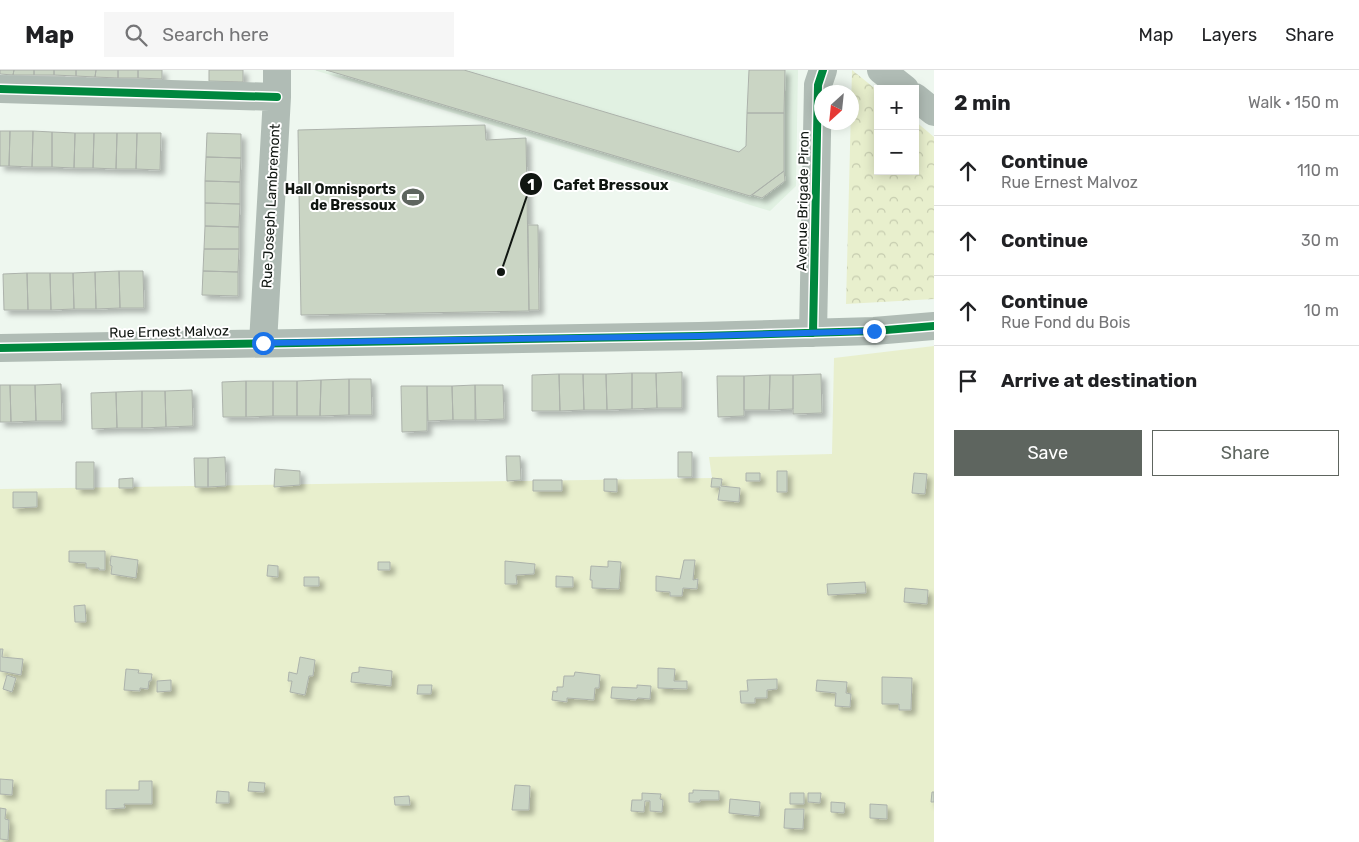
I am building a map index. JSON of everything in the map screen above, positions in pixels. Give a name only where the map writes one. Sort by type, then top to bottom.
[{"type":"street","name":"Rue Joseph Lambremont","points":[[263,343],[277,70]]},
{"type":"street","name":"Avenue Brigade Piron","points":[[813,333],[818,85],[823,70]]},
{"type":"street","points":[[881,70],[900,85]]},
{"type":"street","points":[[0,89],[277,97]]},
{"type":"street","points":[[919,100],[934,112]]},
{"type":"street","name":"Rue Ernest Malvoz","points":[[0,348],[699,336],[874,331],[934,326]]},
{"type":"shaded area","points":[[314,70],[798,70],[796,186],[770,211]]},
{"type":"green space","points":[[852,70],[874,88],[874,175],[919,175],[919,124],[934,137],[934,299],[846,304],[850,130],[859,130],[859,85],[852,85]]},
{"type":"green space","points":[[934,346],[934,842],[0,842],[0,489],[712,478],[709,457],[832,454],[834,358]]},
{"type":"building","points":[[0,70],[14,70],[13,75],[0,74]]},
{"type":"building","points":[[14,70],[34,70],[34,75],[13,75]]},
{"type":"building","points":[[34,70],[54,70],[54,75],[34,75]]},
{"type":"building","points":[[54,70],[76,70],[76,76],[54,75]]},
{"type":"building","points":[[76,70],[96,70],[95,77],[76,76]]},
{"type":"building","points":[[96,70],[118,70],[118,78],[95,77]]},
{"type":"building","points":[[118,70],[138,70],[138,78],[118,78]]},
{"type":"building","points":[[138,70],[162,70],[162,79],[138,78]]},
{"type":"building","points":[[209,70],[243,70],[243,82],[209,81]]},
{"type":"building","points":[[326,70],[464,70],[739,152],[746,146],[747,113],[784,113],[784,171],[750,196]]},
{"type":"building","points":[[749,70],[785,70],[784,113],[747,113]]},
{"type":"building","name":"Hall Omnisports de Bressoux","points":[[485,125],[486,140],[526,138],[529,311],[301,315],[298,130]]},
{"type":"building","points":[[0,131],[10,131],[9,166],[0,166]]},
{"type":"building","points":[[10,131],[33,131],[32,167],[9,166]]},
{"type":"building","points":[[33,131],[52,132],[52,167],[32,167]]},
{"type":"building","points":[[52,132],[75,133],[74,168],[52,167]]},
{"type":"building","points":[[75,133],[94,133],[93,168],[74,168]]},
{"type":"building","points":[[94,133],[117,133],[116,169],[93,168]]},
{"type":"building","points":[[117,133],[137,133],[136,169],[116,169]]},
{"type":"building","points":[[137,133],[161,133],[160,170],[136,169]]},
{"type":"building","points":[[207,133],[241,134],[241,158],[206,157]]},
{"type":"building","points":[[206,157],[241,158],[240,182],[205,181]]},
{"type":"building","points":[[784,171],[785,181],[762,198],[752,195]]},
{"type":"building","points":[[205,181],[240,182],[240,204],[205,203]]},
{"type":"building","points":[[205,203],[240,204],[239,227],[205,226]]},
{"type":"building","points":[[528,225],[538,225],[539,310],[529,310]]},
{"type":"building","points":[[205,226],[239,227],[239,249],[204,249]]},
{"type":"building","points":[[204,249],[239,249],[238,272],[203,271]]},
{"type":"building","points":[[119,271],[120,308],[96,309],[95,272]]},
{"type":"building","points":[[119,271],[143,271],[144,308],[120,308]]},
{"type":"building","points":[[203,271],[238,272],[238,296],[202,295]]},
{"type":"building","points":[[95,272],[96,309],[74,309],[73,273]]},
{"type":"building","points":[[27,273],[28,310],[4,310],[3,274]]},
{"type":"building","points":[[27,273],[50,273],[51,310],[28,310]]},
{"type":"building","points":[[50,273],[73,273],[74,309],[51,310]]},
{"type":"building","points":[[682,372],[682,408],[657,408],[656,373]]},
{"type":"building","points":[[632,373],[632,409],[607,410],[606,374]]},
{"type":"building","points":[[632,373],[656,373],[657,408],[632,409]]},
{"type":"building","points":[[559,374],[560,411],[532,411],[532,375]]},
{"type":"building","points":[[559,374],[583,374],[584,410],[560,411]]},
{"type":"building","points":[[583,374],[606,374],[607,410],[584,410]]},
{"type":"building","points":[[821,374],[822,413],[793,414],[793,375]]},
{"type":"building","points":[[770,375],[793,375],[793,409],[769,410]]},
{"type":"building","points":[[770,375],[769,410],[744,410],[744,376]]},
{"type":"building","points":[[717,376],[744,376],[744,416],[718,417]]},
{"type":"building","points":[[349,379],[349,415],[320,416],[321,380]]},
{"type":"building","points":[[349,379],[371,379],[372,415],[349,415]]},
{"type":"building","points":[[321,380],[320,416],[297,416],[297,381]]},
{"type":"building","points":[[246,381],[246,417],[223,417],[222,382]]},
{"type":"building","points":[[246,381],[273,381],[273,416],[246,417]]},
{"type":"building","points":[[273,381],[297,381],[297,416],[273,416]]},
{"type":"building","points":[[61,384],[62,421],[36,421],[35,385]]},
{"type":"building","points":[[0,385],[10,385],[11,422],[0,422]]},
{"type":"building","points":[[10,385],[35,385],[36,421],[11,422]]},
{"type":"building","points":[[475,385],[475,420],[453,420],[452,386]]},
{"type":"building","points":[[475,385],[503,385],[504,419],[476,420]]},
{"type":"building","points":[[401,386],[427,386],[427,431],[402,432]]},
{"type":"building","points":[[427,386],[452,386],[453,420],[428,421]]},
{"type":"building","points":[[192,390],[193,426],[166,427],[165,391]]},
{"type":"building","points":[[142,391],[142,428],[117,428],[116,392]]},
{"type":"building","points":[[142,391],[165,391],[166,427],[142,428]]},
{"type":"building","points":[[116,392],[117,428],[92,429],[91,393]]},
{"type":"building","points":[[678,452],[692,452],[692,477],[678,477]]},
{"type":"building","points":[[506,456],[520,456],[521,480],[507,481]]},
{"type":"building","points":[[225,457],[226,486],[208,487],[208,458]]},
{"type":"building","points":[[194,458],[208,458],[208,487],[195,487]]},
{"type":"building","points":[[76,462],[94,462],[94,489],[76,489]]},
{"type":"building","points":[[275,469],[300,471],[300,485],[274,487]]},
{"type":"building","points":[[777,471],[787,471],[787,492],[777,492]]},
{"type":"building","points":[[746,473],[760,473],[760,481],[746,481]]},
{"type":"building","points":[[914,473],[927,474],[925,494],[912,493]]},
{"type":"building","points":[[133,478],[133,488],[119,488],[119,479]]},
{"type":"building","points":[[712,478],[722,479],[721,486],[740,488],[739,502],[718,500],[720,487],[711,487]]},
{"type":"building","points":[[604,479],[617,479],[617,492],[604,491]]},
{"type":"building","points":[[533,480],[562,480],[562,491],[533,491]]},
{"type":"building","points":[[13,492],[37,492],[37,507],[13,508]]},
{"type":"building","points":[[69,551],[105,551],[105,570],[86,568],[86,563],[69,562]]},
{"type":"building","points":[[111,556],[138,560],[136,578],[111,574]]},
{"type":"building","points":[[684,560],[695,560],[693,580],[698,579],[697,589],[683,588],[682,596],[670,596],[670,592],[656,591],[656,576],[680,579]]},
{"type":"building","points":[[505,561],[535,564],[534,574],[516,575],[517,584],[505,584]]},
{"type":"building","points":[[608,561],[621,562],[619,589],[592,588],[592,580],[590,580],[591,566],[608,567]]},
{"type":"building","points":[[378,562],[390,562],[390,570],[378,570]]},
{"type":"building","points":[[268,565],[278,566],[278,577],[267,576]]},
{"type":"building","points":[[556,576],[573,577],[573,587],[556,587]]},
{"type":"building","points":[[304,577],[319,577],[319,586],[304,586]]},
{"type":"building","points":[[865,582],[866,593],[828,595],[827,584]]},
{"type":"building","points":[[905,588],[928,590],[927,604],[904,602]]},
{"type":"building","points":[[85,605],[86,622],[75,622],[74,606]]},
{"type":"building","points":[[0,649],[3,649],[2,657],[23,659],[21,675],[0,671]]},
{"type":"building","points":[[300,657],[315,660],[313,676],[309,676],[305,695],[290,692],[292,681],[288,681],[289,672],[297,674]]},
{"type":"building","points":[[359,667],[392,671],[391,686],[351,682],[352,673],[359,672]]},
{"type":"building","points":[[658,668],[675,669],[674,681],[687,681],[687,689],[658,688]]},
{"type":"building","points":[[126,669],[139,670],[138,673],[152,674],[148,689],[140,688],[140,691],[124,690]]},
{"type":"building","points":[[575,672],[600,675],[599,688],[595,688],[594,700],[567,698],[567,702],[552,700],[553,691],[557,692],[557,687],[563,687],[564,676],[574,676]]},
{"type":"building","points":[[7,675],[16,678],[12,692],[3,689]]},
{"type":"building","points":[[882,677],[912,678],[911,710],[899,710],[899,704],[882,704]]},
{"type":"building","points":[[777,679],[777,689],[767,690],[767,698],[755,698],[755,703],[741,703],[740,691],[748,691],[747,680]]},
{"type":"building","points":[[171,680],[171,691],[157,692],[157,681]]},
{"type":"building","points":[[817,680],[847,682],[846,693],[851,694],[850,707],[835,706],[836,693],[816,691]]},
{"type":"building","points":[[418,685],[432,685],[431,694],[417,694]]},
{"type":"building","points":[[637,685],[651,686],[650,699],[611,698],[612,687],[637,688]]},
{"type":"building","points":[[0,779],[13,780],[12,795],[0,794]]},
{"type":"building","points":[[139,781],[152,781],[152,804],[124,804],[125,808],[106,809],[106,790],[139,790]]},
{"type":"building","points":[[249,782],[265,783],[264,792],[248,791]]},
{"type":"building","points":[[515,785],[530,786],[529,810],[512,810]]},
{"type":"building","points":[[693,790],[719,791],[719,800],[689,802],[689,793],[693,793]]},
{"type":"building","points":[[217,791],[229,792],[229,803],[216,803]]},
{"type":"building","points":[[932,792],[934,792],[934,802],[931,802]]},
{"type":"building","points":[[642,793],[661,794],[660,799],[663,800],[662,812],[650,811],[650,801],[645,801],[644,812],[631,811],[632,800],[642,800]]},
{"type":"building","points":[[790,793],[804,793],[804,804],[790,804]]},
{"type":"building","points":[[808,793],[821,793],[820,803],[808,802]]},
{"type":"building","points":[[409,796],[410,805],[395,805],[394,797]]},
{"type":"building","points":[[730,799],[760,802],[759,816],[729,813]]},
{"type":"building","points":[[831,802],[845,803],[844,813],[831,812]]},
{"type":"building","points":[[870,804],[887,805],[887,819],[870,818]]},
{"type":"building","points":[[0,808],[6,809],[5,819],[9,820],[8,840],[0,839]]},
{"type":"building","points":[[785,809],[804,809],[803,829],[784,828]]},
{"type":"cycle path","points":[[813,333],[818,85],[823,70]]},
{"type":"cycle path","points":[[0,89],[277,97]]},
{"type":"cycle path","points":[[0,348],[699,336],[874,331],[934,326]]},
{"type":"place","name":"Hall Omnisports de Bressoux","points":[[413,197]]},
{"type":"place","name":"Cafet Bressoux","points":[[501,272]]},
{"type":"route","points":[[263,343],[699,336],[874,331]]}]
